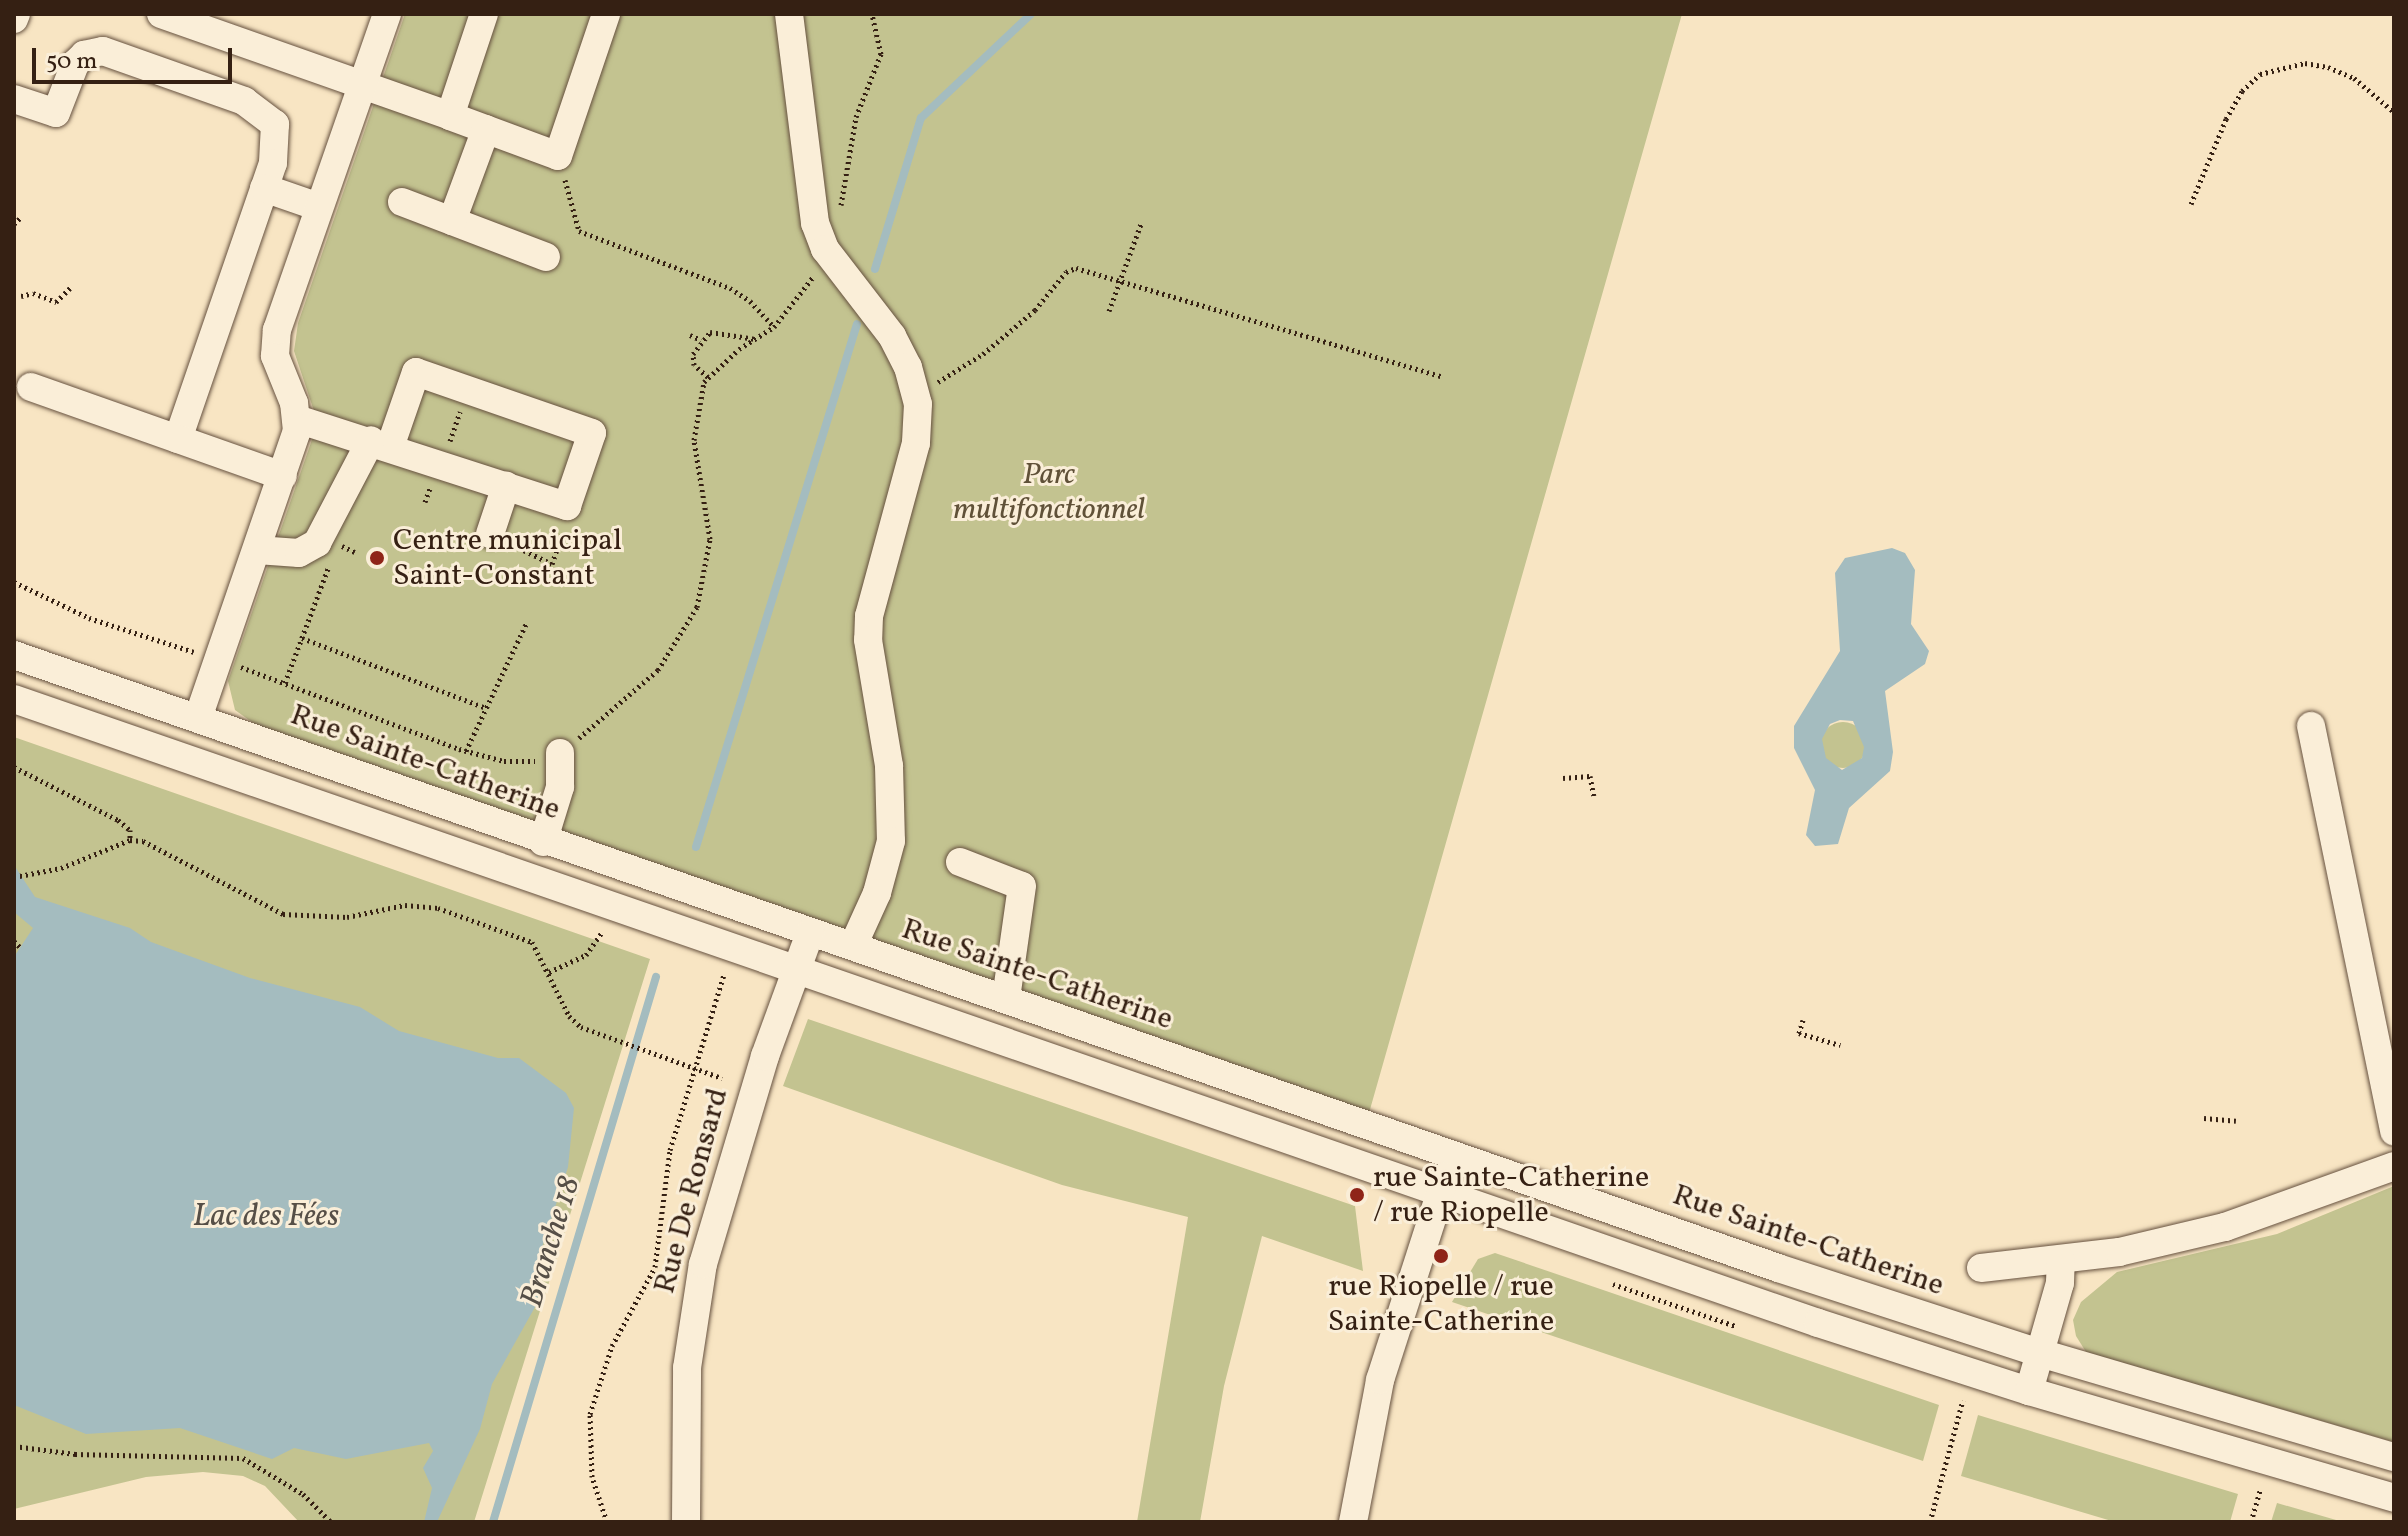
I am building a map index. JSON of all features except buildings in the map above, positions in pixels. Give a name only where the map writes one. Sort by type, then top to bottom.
[{"type":"street","points":[[161,14],[558,156],[606,14]]},
{"type":"street","points":[[198,718],[283,476],[297,419],[275,343],[387,14]]},
{"type":"street","points":[[450,116],[484,14]]},
{"type":"street","points":[[789,14],[815,223],[825,249],[892,336],[915,391],[916,443],[869,628],[889,766],[891,841],[877,893],[853,946]]},
{"type":"street","points":[[14,99],[56,113],[75,64],[93,51],[244,101],[275,124],[276,149],[264,188],[178,439]]},
{"type":"street","points":[[452,221],[486,129]]},
{"type":"street","points":[[264,188],[319,207]]},
{"type":"street","points":[[402,202],[546,257]]},
{"type":"street","points":[[257,550],[299,553],[317,543],[380,444],[416,372],[592,433],[567,506],[380,444],[297,419]]},
{"type":"street","points":[[31,387],[283,476]]},
{"type":"street","points":[[499,533],[506,486]]},
{"type":"street","name":"Rue Sainte-Catherine","points":[[14,655],[543,842],[2040,1353],[2394,1457]]},
{"type":"street","points":[[14,699],[1440,1193],[2029,1391],[2394,1498]]},
{"type":"street","points":[[2311,726],[2394,1132]]},
{"type":"street","points":[[543,842],[560,787],[560,753]]},
{"type":"street","points":[[960,862],[1022,886],[1006,999]]},
{"type":"street","name":"Rue De Ronsard","points":[[686,1522],[687,1368],[703,1264],[719,1198],[810,933]]},
{"type":"street","points":[[1353,1522],[1380,1380],[1454,1155]]},
{"type":"street","name":"Rue Sainte-Catherine","points":[[1981,1268],[2061,1260],[2225,1227],[2394,1166]]},
{"type":"street","points":[[2029,1391],[2060,1283],[2061,1260]]},
{"type":"path","points":[[839,212],[856,117],[881,54],[875,16]]},
{"type":"path","points":[[2191,204],[2226,119],[2242,91],[2260,74],[2305,63],[2328,67],[2354,78],[2394,112]]},
{"type":"path","points":[[558,156],[579,231],[730,288],[774,327]]},
{"type":"path","points":[[14,224],[21,217]]},
{"type":"path","points":[[1109,311],[1141,224]]},
{"type":"path","points":[[915,391],[945,379],[983,354],[1035,310],[1066,272],[1076,268],[1443,377]]},
{"type":"path","points":[[560,753],[658,670],[697,607],[710,539],[695,422],[708,377],[774,327],[817,270]]},
{"type":"path","points":[[21,296],[33,293],[56,302],[70,288]]},
{"type":"path","points":[[708,377],[694,365],[693,354],[701,340],[722,331],[756,339]]},
{"type":"path","points":[[690,335],[701,340]]},
{"type":"path","points":[[447,451],[464,403]]},
{"type":"path","points":[[425,502],[433,478]]},
{"type":"path","points":[[499,533],[506,542],[552,564],[567,521]]},
{"type":"path","points":[[285,683],[342,533]]},
{"type":"path","points":[[14,582],[89,618],[203,655]]},
{"type":"path","points":[[466,751],[484,707],[527,622]]},
{"type":"path","points":[[302,638],[484,707]]},
{"type":"path","name":"Rue Sainte-Catherine","points":[[234,665],[466,751],[516,762],[560,753]]},
{"type":"path","points":[[14,767],[118,820],[130,830],[130,840]]},
{"type":"path","points":[[1563,778],[1590,776],[1594,796]]},
{"type":"path","points":[[14,877],[61,868],[130,840],[143,841],[283,914],[365,917],[419,904],[438,908],[532,942],[569,1016],[581,1027],[722,1078]]},
{"type":"path","points":[[549,972],[586,955],[602,932]]},
{"type":"path","points":[[14,941],[20,947]]},
{"type":"path","name":"Rue De Ronsard","points":[[607,1522],[592,1477],[590,1414],[612,1346],[655,1267],[670,1150],[724,975]]},
{"type":"path","points":[[1803,1020],[1799,1033],[1840,1045]]},
{"type":"path","points":[[2204,1118],[2236,1121]]},
{"type":"path","points":[[1930,1522],[1963,1400]]},
{"type":"path","points":[[14,1446],[75,1454],[243,1458],[303,1494],[331,1522]]},
{"type":"path","points":[[2251,1522],[2261,1488]]},
{"type":"green space","name":"Parc multifonctionnel","points":[[405,14],[1682,14],[1369,1113],[256,725],[235,710],[228,681],[315,431],[314,411],[294,351],[298,323]]},
{"type":"green space","points":[[1843,722],[1859,729],[1866,745],[1859,761],[1843,768],[1827,761],[1820,745],[1827,729]]},
{"type":"green space","name":"Lac des Fées","points":[[14,737],[650,959],[474,1522],[299,1522],[265,1486],[243,1476],[203,1472],[146,1477],[14,1509]]},
{"type":"green space","points":[[808,1019],[1355,1206],[1363,1271],[1262,1236],[1224,1386],[1200,1522],[1137,1522],[1188,1217],[1062,1185],[783,1086]]},
{"type":"green space","points":[[2394,1186],[2394,1442],[2086,1352],[2076,1336],[2073,1320],[2081,1302],[2117,1272],[2277,1234]]},
{"type":"green space","points":[[1495,1253],[1939,1405],[1923,1461],[1452,1302],[1478,1259]]},
{"type":"green space","points":[[1978,1415],[2238,1494],[2230,1522],[2115,1522],[1961,1476]]},
{"type":"green space","points":[[2277,1503],[2343,1522],[2271,1522]]},
{"type":"water","points":[[1892,548],[1905,553],[1915,570],[1911,624],[1929,651],[1925,664],[1885,691],[1893,752],[1890,771],[1849,808],[1838,844],[1815,846],[1806,835],[1815,790],[1794,748],[1794,726],[1840,651],[1835,573],[1845,558]],"holes":[[[1840,720],[1853,721],[1864,747],[1862,758],[1842,770],[1826,758],[1822,739],[1830,724]]]},
{"type":"water","name":"Lac des Fées","points":[[14,865],[35,897],[130,928],[151,942],[250,978],[360,1007],[399,1031],[498,1058],[519,1058],[566,1093],[574,1108],[568,1167],[538,1260],[542,1281],[535,1307],[492,1384],[480,1429],[437,1522],[424,1522],[432,1488],[423,1468],[433,1451],[429,1443],[346,1459],[294,1448],[272,1459],[180,1428],[86,1434],[14,1405],[14,957],[33,928],[14,912]]},
{"type":"waterway","points":[[875,269],[921,118],[1031,14]]},
{"type":"waterway","points":[[696,847],[857,324]]},
{"type":"waterway","name":"Branche 18","points":[[493,1522],[656,977]]},
{"type":"place","name":"Centre municipal Saint-Constant","points":[[377,558]]},
{"type":"place","name":"rue Sainte-Catherine / rue Riopelle","points":[[1357,1195]]},
{"type":"place","name":"rue Riopelle / rue Sainte-Catherine","points":[[1441,1256]]}]
